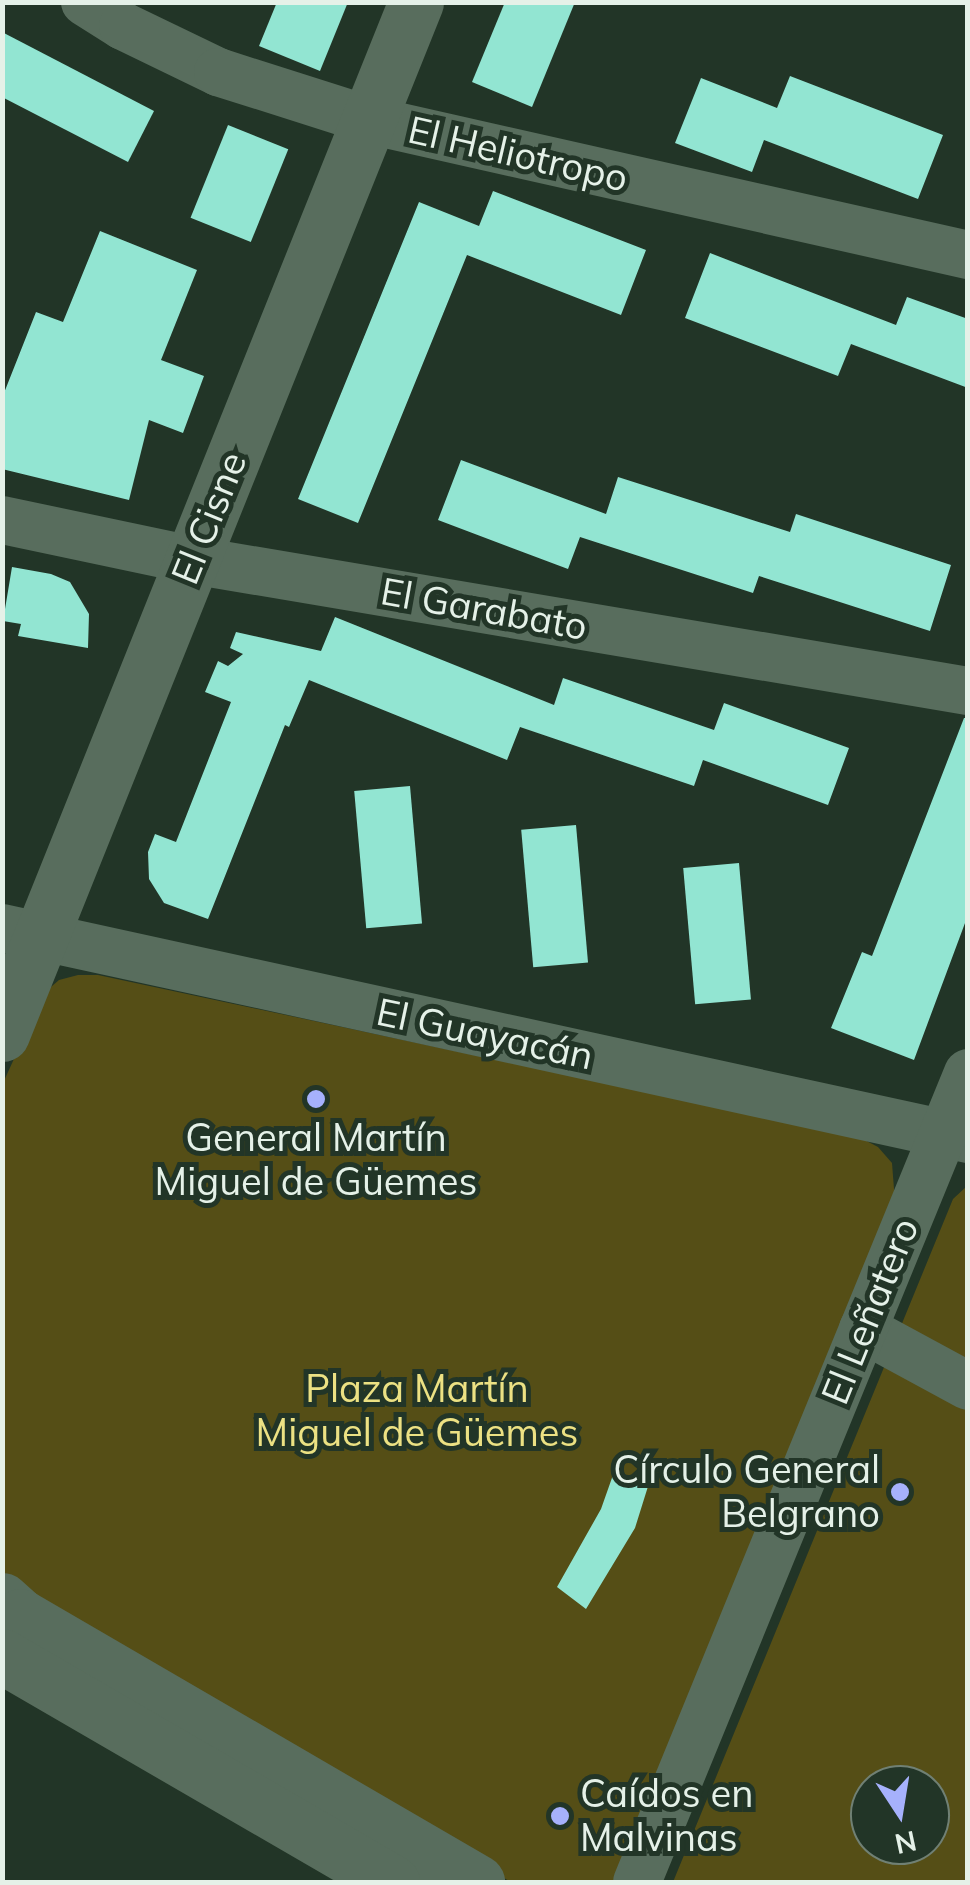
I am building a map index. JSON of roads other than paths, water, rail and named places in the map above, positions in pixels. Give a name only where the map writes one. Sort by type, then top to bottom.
[{"type":"street","name":"El Heliotropo","points":[[85,2],[218,72],[369,120],[968,256]]},
{"type":"street","name":"El Cisne","points":[[2,1034],[22,933],[192,560],[416,2]]},
{"type":"street","name":"El Garabato","points":[[2,520],[192,560],[968,690]]},
{"type":"street","name":"El Guayacán","points":[[22,933],[955,1136]]},
{"type":"street","name":"El Leñatero","points":[[637,1882],[863,1329],[955,1136],[968,1073]]},
{"type":"street","points":[[863,1329],[968,1386]]},
{"type":"street","points":[[2,1600],[20,1616],[477,1882]]},
{"type":"street","points":[[2,1656],[392,1882]]},
{"type":"place","name":"General Martín Miguel de Güemes","points":[[316,1099]]},
{"type":"place","name":"Círculo General Belgrano","points":[[900,1492]]},
{"type":"place","name":"Caídos en Malvinas","points":[[560,1816]]},
{"type":"park label","name":"Plaza Martín Miguel de Güemes","points":[[417,1411]]}]
